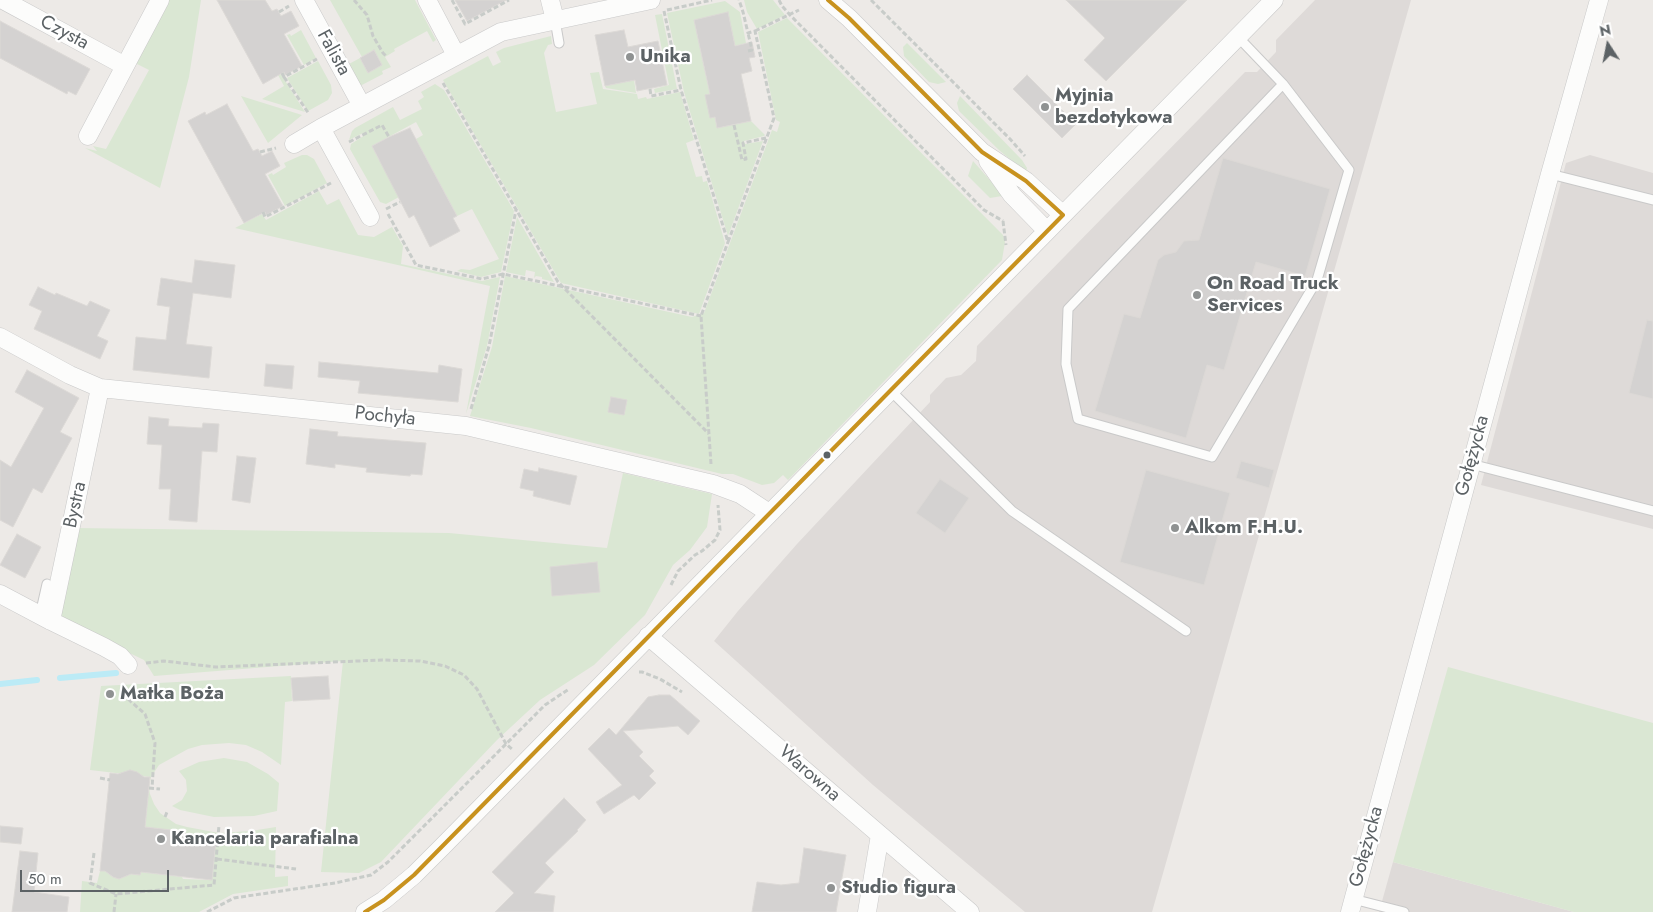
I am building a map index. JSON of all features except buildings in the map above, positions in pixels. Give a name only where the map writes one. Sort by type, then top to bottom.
[{"type":"street","name":"Czysta","points":[[3,0],[125,66]]},
{"type":"street","points":[[88,136],[160,0]]},
{"type":"street","name":"Falista","points":[[304,0],[362,106]]},
{"type":"street","points":[[427,0],[456,56]]},
{"type":"street","points":[[550,0],[555,20]]},
{"type":"street","points":[[828,0],[849,18],[982,152],[1012,195],[1047,231]]},
{"type":"street","points":[[838,0],[849,18]]},
{"type":"street","points":[[365,912],[384,900],[414,874],[1274,0]]},
{"type":"street","name":"Gołężycka","points":[[1351,906],[1599,0]]},
{"type":"street","points":[[294,144],[500,32],[555,20],[659,5]]},
{"type":"street","points":[[320,129],[346,174],[378,213]]},
{"type":"street","points":[[982,152],[1026,181],[1063,215]]},
{"type":"street","name":"Pochyła","points":[[0,337],[70,375],[100,388],[466,426],[714,484],[740,494],[769,513]]},
{"type":"street","name":"Bystra","points":[[45,618],[100,388]]},
{"type":"street","points":[[0,594],[120,656],[128,665]]},
{"type":"street","name":"Warowna","points":[[648,636],[970,912]]},
{"type":"street","points":[[867,912],[880,835]]},
{"type":"lane","points":[[555,20],[559,43]]},
{"type":"lane","points":[[1238,37],[1283,84],[1349,170],[1317,280],[1212,457],[1078,419],[1066,364],[1068,309],[1283,84]]},
{"type":"lane","points":[[1550,174],[1653,200]]},
{"type":"lane","points":[[890,390],[1012,511],[1186,631]]},
{"type":"lane","points":[[1471,464],[1653,511]]},
{"type":"lane","points":[[45,618],[46,584]]},
{"type":"lane","points":[[1351,906],[1404,912]]},
{"type":"path","points":[[354,0],[367,15],[377,44],[386,56]]},
{"type":"path","points":[[452,0],[465,24],[509,0]]},
{"type":"path","points":[[712,0],[659,5],[681,90],[728,242]]},
{"type":"path","points":[[739,0],[752,50],[748,51]]},
{"type":"path","points":[[779,0],[790,15],[984,210],[1003,221]]},
{"type":"path","points":[[871,0],[1010,139],[1026,158]]},
{"type":"path","points":[[748,32],[755,31],[799,10]]},
{"type":"path","points":[[669,588],[678,571],[715,540],[720,530],[717,496],[712,493],[714,484],[702,316],[774,118],[755,31]]},
{"type":"path","points":[[303,67],[283,75],[320,129]]},
{"type":"path","points":[[434,68],[558,282],[709,434]]},
{"type":"path","points":[[650,88],[651,96],[681,90]]},
{"type":"path","points":[[347,136],[346,143],[382,125],[389,136]]},
{"type":"path","points":[[734,125],[742,160],[746,160],[743,143],[766,138]]},
{"type":"path","points":[[263,212],[265,217],[346,174]]},
{"type":"path","points":[[390,207],[400,202]]},
{"type":"path","points":[[466,426],[489,346],[516,209]]},
{"type":"path","points":[[378,213],[416,265],[482,279],[504,274],[702,316]]},
{"type":"path","points":[[128,665],[164,661],[216,667],[420,660],[445,666],[464,675],[477,689],[506,744],[525,762]]},
{"type":"path","points":[[635,673],[642,672],[687,695]]},
{"type":"path","points":[[207,912],[234,898],[335,883],[371,875],[388,862],[545,705],[575,685]]},
{"type":"path","points":[[128,699],[145,714],[155,743],[150,788],[160,789]]},
{"type":"path","points":[[100,778],[110,780]]},
{"type":"path","points":[[165,817],[166,812]]},
{"type":"path","points":[[94,853],[90,883],[116,894],[214,885],[219,825]]},
{"type":"path","points":[[217,859],[296,869]]},
{"type":"path","points":[[114,912],[116,894]]},
{"type":"shaded area","points":[[1315,0],[1411,0],[1152,912],[1025,912],[873,785],[714,641],[797,544],[930,402],[930,395],[946,378],[961,375],[976,361],[977,346],[1245,72],[1257,72],[1276,52],[1276,40]]},
{"type":"shaded area","points":[[1590,155],[1653,173],[1653,529],[1481,485],[1566,163]]},
{"type":"shaded area","points":[[1393,862],[1574,912],[1379,912]]},
{"type":"green space","points":[[169,0],[201,0],[189,77],[160,188],[85,148],[97,151],[93,146],[106,149],[149,70],[135,63]]},
{"type":"green space","points":[[330,0],[415,0],[436,40],[433,42],[427,31],[394,49],[395,51],[385,57],[391,67],[382,71],[383,74],[360,86],[349,64],[360,58],[368,73],[382,65],[374,50],[362,57]]},
{"type":"green space","points":[[744,0],[773,0],[785,15],[757,29],[747,12]]},
{"type":"green space","points":[[725,1],[740,12],[746,43],[735,46],[728,13],[694,20],[717,128],[751,121],[765,135],[744,141],[745,144],[763,141],[728,236],[684,92],[667,13]]},
{"type":"green space","points":[[662,14],[677,89],[655,93],[654,89],[669,85],[655,15]]},
{"type":"green space","points":[[787,18],[1003,235],[1005,242],[1002,260],[788,480],[783,475],[774,483],[762,485],[733,474],[722,474],[531,428],[470,416],[492,347],[505,276],[692,317],[704,313],[772,130],[777,132],[780,122],[776,120],[758,32]]},
{"type":"green space","points":[[301,30],[316,58],[304,65],[287,35],[290,34],[291,36]]},
{"type":"green space","points":[[551,36],[552,44],[548,45],[544,53],[556,112],[597,104],[590,73],[599,72],[603,89],[637,94],[638,99],[680,92],[694,140],[686,143],[696,177],[702,176],[703,182],[707,181],[725,243],[699,314],[561,283],[443,80],[488,56],[493,66],[501,62],[496,52],[504,48]]},
{"type":"green space","points":[[907,43],[946,82],[938,84],[929,82],[904,56],[903,47]]},
{"type":"green space","points":[[318,61],[331,85],[332,93],[328,100],[308,111],[287,78]]},
{"type":"green space","points":[[281,74],[305,112],[262,99],[284,86],[278,75]]},
{"type":"green space","points":[[634,80],[636,93],[606,88],[605,86]]},
{"type":"green space","points":[[435,84],[444,90],[514,211],[501,272],[481,277],[457,271],[461,269],[470,270],[499,259],[472,209],[457,216],[416,139],[423,135],[416,122],[372,146],[379,160],[383,158],[399,197],[386,204],[380,202],[350,149],[351,144],[365,135],[363,133],[349,140],[355,128],[393,107],[400,120],[422,109],[418,101],[424,97],[421,92]]},
{"type":"green space","points":[[241,96],[302,115],[268,143]]},
{"type":"green space","points":[[960,96],[1022,160],[1027,168],[1026,172],[1000,151],[959,111],[957,103]]},
{"type":"green space","points":[[302,155],[307,155],[314,159],[327,183],[285,206],[268,175],[272,173],[273,175],[286,167],[284,163]]},
{"type":"green space","points":[[973,161],[1002,196],[990,198],[968,176]]},
{"type":"green space","points":[[319,191],[327,205],[339,199],[358,235],[374,237],[392,227],[403,246],[401,264],[482,281],[500,277],[487,346],[466,414],[490,286],[235,228],[262,214],[266,220]]},
{"type":"green space","points":[[517,217],[554,282],[542,279],[542,277],[536,276],[534,278],[535,272],[526,270],[525,276],[506,272]]},
{"type":"green space","points":[[623,473],[712,494],[707,527],[690,550],[673,565],[645,615],[594,665],[540,700],[497,740],[381,862],[359,873],[321,872],[343,661],[154,676],[144,660],[57,618],[76,528],[449,533],[607,548]]},
{"type":"green space","points":[[1448,667],[1653,723],[1653,912],[1574,912],[1393,862]]},
{"type":"green space","points":[[291,676],[292,701],[285,702],[281,765],[262,752],[246,745],[229,743],[202,745],[188,749],[159,765],[151,777],[149,788],[154,804],[160,813],[176,824],[219,833],[276,827],[275,877],[288,876],[288,886],[233,894],[199,912],[80,912],[82,881],[97,883],[100,871],[105,871],[119,879],[131,874],[140,875],[141,872],[182,877],[183,879],[211,880],[216,841],[198,839],[198,835],[170,835],[170,830],[145,827],[150,777],[90,770],[101,686]]},
{"type":"green space","points":[[224,758],[247,762],[279,783],[277,811],[254,816],[214,817],[180,810],[172,806],[182,800],[187,791],[186,780],[179,771],[199,762]]},
{"type":"waterway","points":[[60,678],[116,673]]},
{"type":"waterway","points":[[0,684],[37,680]]},
{"type":"transit line","points":[[365,912],[384,900],[414,875],[1063,215],[1026,181],[982,152],[849,18],[828,0]]},
{"type":"place","name":"Unika","points":[[630,57]]},
{"type":"place","name":"Myjnia bezdotykowa","points":[[1045,107]]},
{"type":"place","name":"On Road Truck Services","points":[[1197,295]]},
{"type":"place","name":"Alkom F.H.U.","points":[[1175,528]]},
{"type":"place","name":"Matka Boża","points":[[110,694]]},
{"type":"place","name":"Kancelaria parafialna","points":[[161,839]]},
{"type":"place","name":"Studio figura","points":[[831,888]]}]
